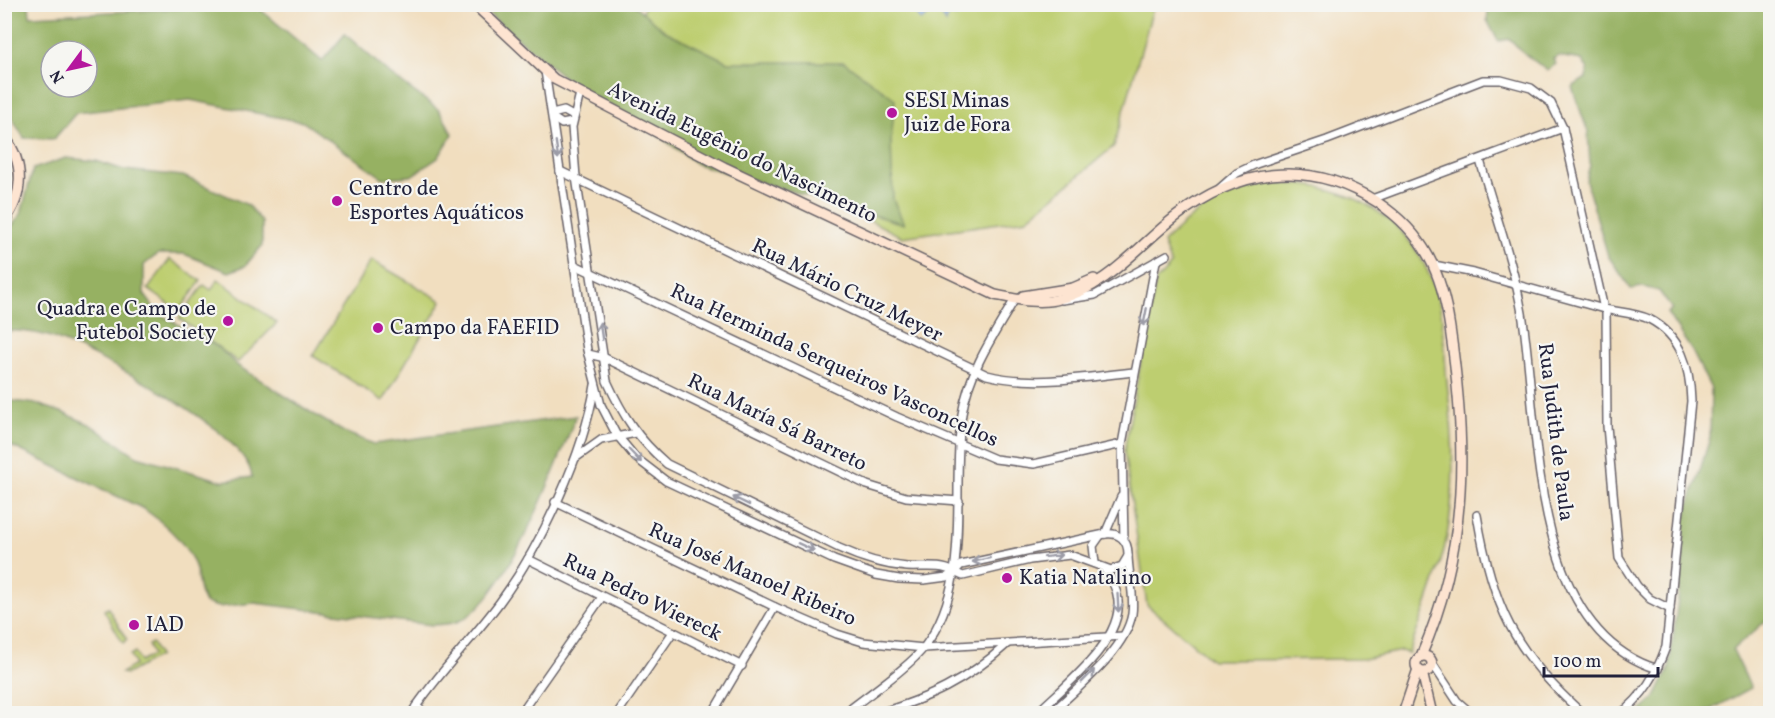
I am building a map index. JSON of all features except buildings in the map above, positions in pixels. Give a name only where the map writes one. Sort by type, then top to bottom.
[{"type":"street","name":"Avenida Eugênio do Nascimento","points":[[474,4],[545,71],[580,93],[724,167],[995,295],[1056,300],[1099,283],[1173,219],[1220,188],[1252,177],[1293,173],[1333,180],[1372,199],[1410,231],[1430,255],[1447,310],[1458,386],[1463,478],[1452,559],[1428,640],[1426,665],[1403,714]]},
{"type":"street","points":[[545,71],[588,354],[601,405],[618,437],[640,462],[666,481],[834,560],[876,575],[899,579],[924,580],[947,577],[961,565],[1102,535],[1114,534],[1124,540]]},
{"type":"street","points":[[1220,188],[1237,172],[1256,164],[1328,140],[1483,80],[1501,80],[1531,88],[1551,103],[1563,128],[1605,309],[1607,426],[1619,558],[1637,586],[1650,599],[1670,609]]},
{"type":"street","points":[[580,93],[573,119],[576,177],[607,381],[619,407],[643,443],[667,464],[697,480],[860,557],[888,564],[944,566],[963,576],[1007,564],[1070,555],[1106,570],[1119,601],[1118,614],[1108,637],[1090,660],[1036,714]]},
{"type":"street","points":[[552,116],[564,111],[573,119]]},
{"type":"street","points":[[552,116],[562,124],[573,119]]},
{"type":"street","points":[[1372,199],[1563,128]]},
{"type":"street","points":[[4,136],[14,151],[20,184],[17,201],[4,221]]},
{"type":"street","name":"Rua Judith de Paula","points":[[1480,160],[1517,286],[1527,343],[1546,505],[1564,579],[1579,607],[1600,632],[1623,653],[1640,664],[1658,669]]},
{"type":"street","name":"Rua Mário Cruz Meyer","points":[[560,171],[973,370],[1004,379],[1046,381],[1134,372]]},
{"type":"street","name":"Avenida Eugênio do Nascimento","points":[[1015,298],[1073,288],[1136,252]]},
{"type":"street","points":[[1056,300],[1077,300],[1095,295],[1167,255]]},
{"type":"street","points":[[1050,714],[1110,654],[1123,636],[1131,615],[1128,556],[1124,540],[1122,444],[1156,261]]},
{"type":"street","name":"Rua Herminda Serqueiros Vasconcellos","points":[[574,265],[959,445],[995,459],[1034,464],[1122,444]]},
{"type":"street","points":[[1434,265],[1647,318],[1663,328],[1681,347],[1690,375],[1691,401],[1666,647],[1658,669],[1644,691],[1620,714]]},
{"type":"street","points":[[844,714],[924,648],[943,612],[954,572],[962,413],[973,370],[1015,298]]},
{"type":"street","name":"Rua María Sá Barreto","points":[[588,354],[605,358],[867,485],[906,497],[959,501]]},
{"type":"street","points":[[411,714],[500,601],[528,560],[575,458],[590,412],[595,382]]},
{"type":"street","points":[[575,458],[587,448],[636,433]]},
{"type":"street","points":[[690,493],[697,480]]},
{"type":"street","points":[[1096,564],[1092,552],[1123,492]]},
{"type":"street","name":"Rua José Manoel Ribeiro","points":[[555,502],[775,607],[837,634],[863,642],[924,648],[1123,636]]},
{"type":"street","points":[[1477,515],[1491,580],[1510,627],[1535,667],[1583,714]]},
{"type":"street","points":[[765,528],[771,516]]},
{"type":"street","points":[[834,560],[839,548]]},
{"type":"street","points":[[1005,555],[1007,564]]},
{"type":"street","points":[[1106,570],[1122,566],[1128,556]]},
{"type":"street","name":"Rua Pedro Wiereck","points":[[528,560],[742,666]]},
{"type":"street","points":[[520,714],[602,597]]},
{"type":"street","points":[[712,714],[775,607]]},
{"type":"street","points":[[617,714],[674,632]]},
{"type":"street","points":[[876,714],[952,687],[973,673],[1007,644]]},
{"type":"street","points":[[1426,665],[1432,714]]},
{"type":"street","points":[[1426,665],[1457,701],[1472,714]]},
{"type":"street","points":[[1062,688],[1070,694]]},
{"type":"street","points":[[416,706],[426,714]]},
{"type":"green space","points":[[1489,4],[1770,5],[1770,617],[1733,650],[1751,688],[1705,713],[1638,713],[1654,699],[1669,669],[1683,560],[1684,521],[1710,438],[1711,389],[1692,351],[1667,313],[1672,309],[1659,291],[1643,287],[1631,289],[1608,256],[1586,181],[1590,165],[1588,132],[1572,87],[1586,78],[1588,70],[1582,60],[1558,56],[1553,59],[1556,64],[1547,70],[1522,52],[1510,39],[1498,41],[1487,20]]},
{"type":"green space","points":[[4,5],[29,5],[30,16],[255,5],[322,61],[345,34],[390,74],[439,110],[453,134],[438,158],[411,176],[383,178],[303,122],[190,100],[76,113],[54,139],[24,138],[9,113],[5,111]]},
{"type":"green space","points":[[478,5],[634,5],[665,31],[728,62],[844,62],[895,99],[891,141],[893,199],[904,224],[697,164],[640,122],[577,88]]},
{"type":"green space","name":"SESI Minas Juiz de Fora","points":[[646,5],[1154,5],[1114,146],[1027,219],[902,237],[597,80]]},
{"type":"green space","points":[[66,158],[96,161],[124,170],[183,176],[248,205],[262,222],[262,246],[245,266],[229,272],[184,254],[158,254],[144,265],[144,294],[158,313],[218,347],[238,366],[344,432],[374,444],[576,416],[528,529],[512,560],[477,608],[459,621],[432,625],[254,603],[218,607],[205,603],[191,557],[174,534],[159,520],[144,509],[5,443],[5,400],[37,404],[61,412],[89,424],[137,456],[222,481],[252,477],[244,458],[225,438],[167,396],[102,360],[54,338],[30,332],[5,331],[5,235],[21,214],[33,169]]},
{"type":"green space","points":[[1276,183],[1330,190],[1353,198],[1375,210],[1411,243],[1425,266],[1439,302],[1443,324],[1453,445],[1453,488],[1444,550],[1409,653],[1401,651],[1363,659],[1212,660],[1147,605],[1124,451],[1156,281],[1171,265],[1163,243],[1202,209],[1226,195]]},
{"type":"green space","points":[[170,259],[201,281],[179,311],[148,289]]},
{"type":"green space","name":"Campo da FAEFID","points":[[371,260],[442,301],[383,401],[313,356]]},
{"type":"green space","name":"Quadra e Campo de Futebol Society","points":[[218,279],[277,323],[238,362],[179,318],[204,285],[211,290]]},
{"type":"green space","points":[[108,608],[127,640],[123,643],[104,610]]},
{"type":"green space","points":[[152,643],[159,656],[127,674],[121,673],[135,665],[130,655],[135,652],[140,662],[153,655],[148,645]]},
{"type":"water","points":[[945,4],[959,5],[965,11],[956,17],[951,11],[948,12],[946,23],[940,12],[945,9]]},
{"type":"water","points":[[910,5],[933,5],[927,17],[921,20]]},
{"type":"place","name":"SESI Minas Juiz de Fora","points":[[892,113]]},
{"type":"place","name":"Centro de Esportes Aquáticos","points":[[337,201]]},
{"type":"place","name":"Quadra e Campo de Futebol Society","points":[[228,321]]},
{"type":"place","name":"Campo da FAEFID","points":[[378,328]]},
{"type":"place","name":"Katia Natalino","points":[[1007,578]]},
{"type":"place","name":"IAD","points":[[134,625]]}]
